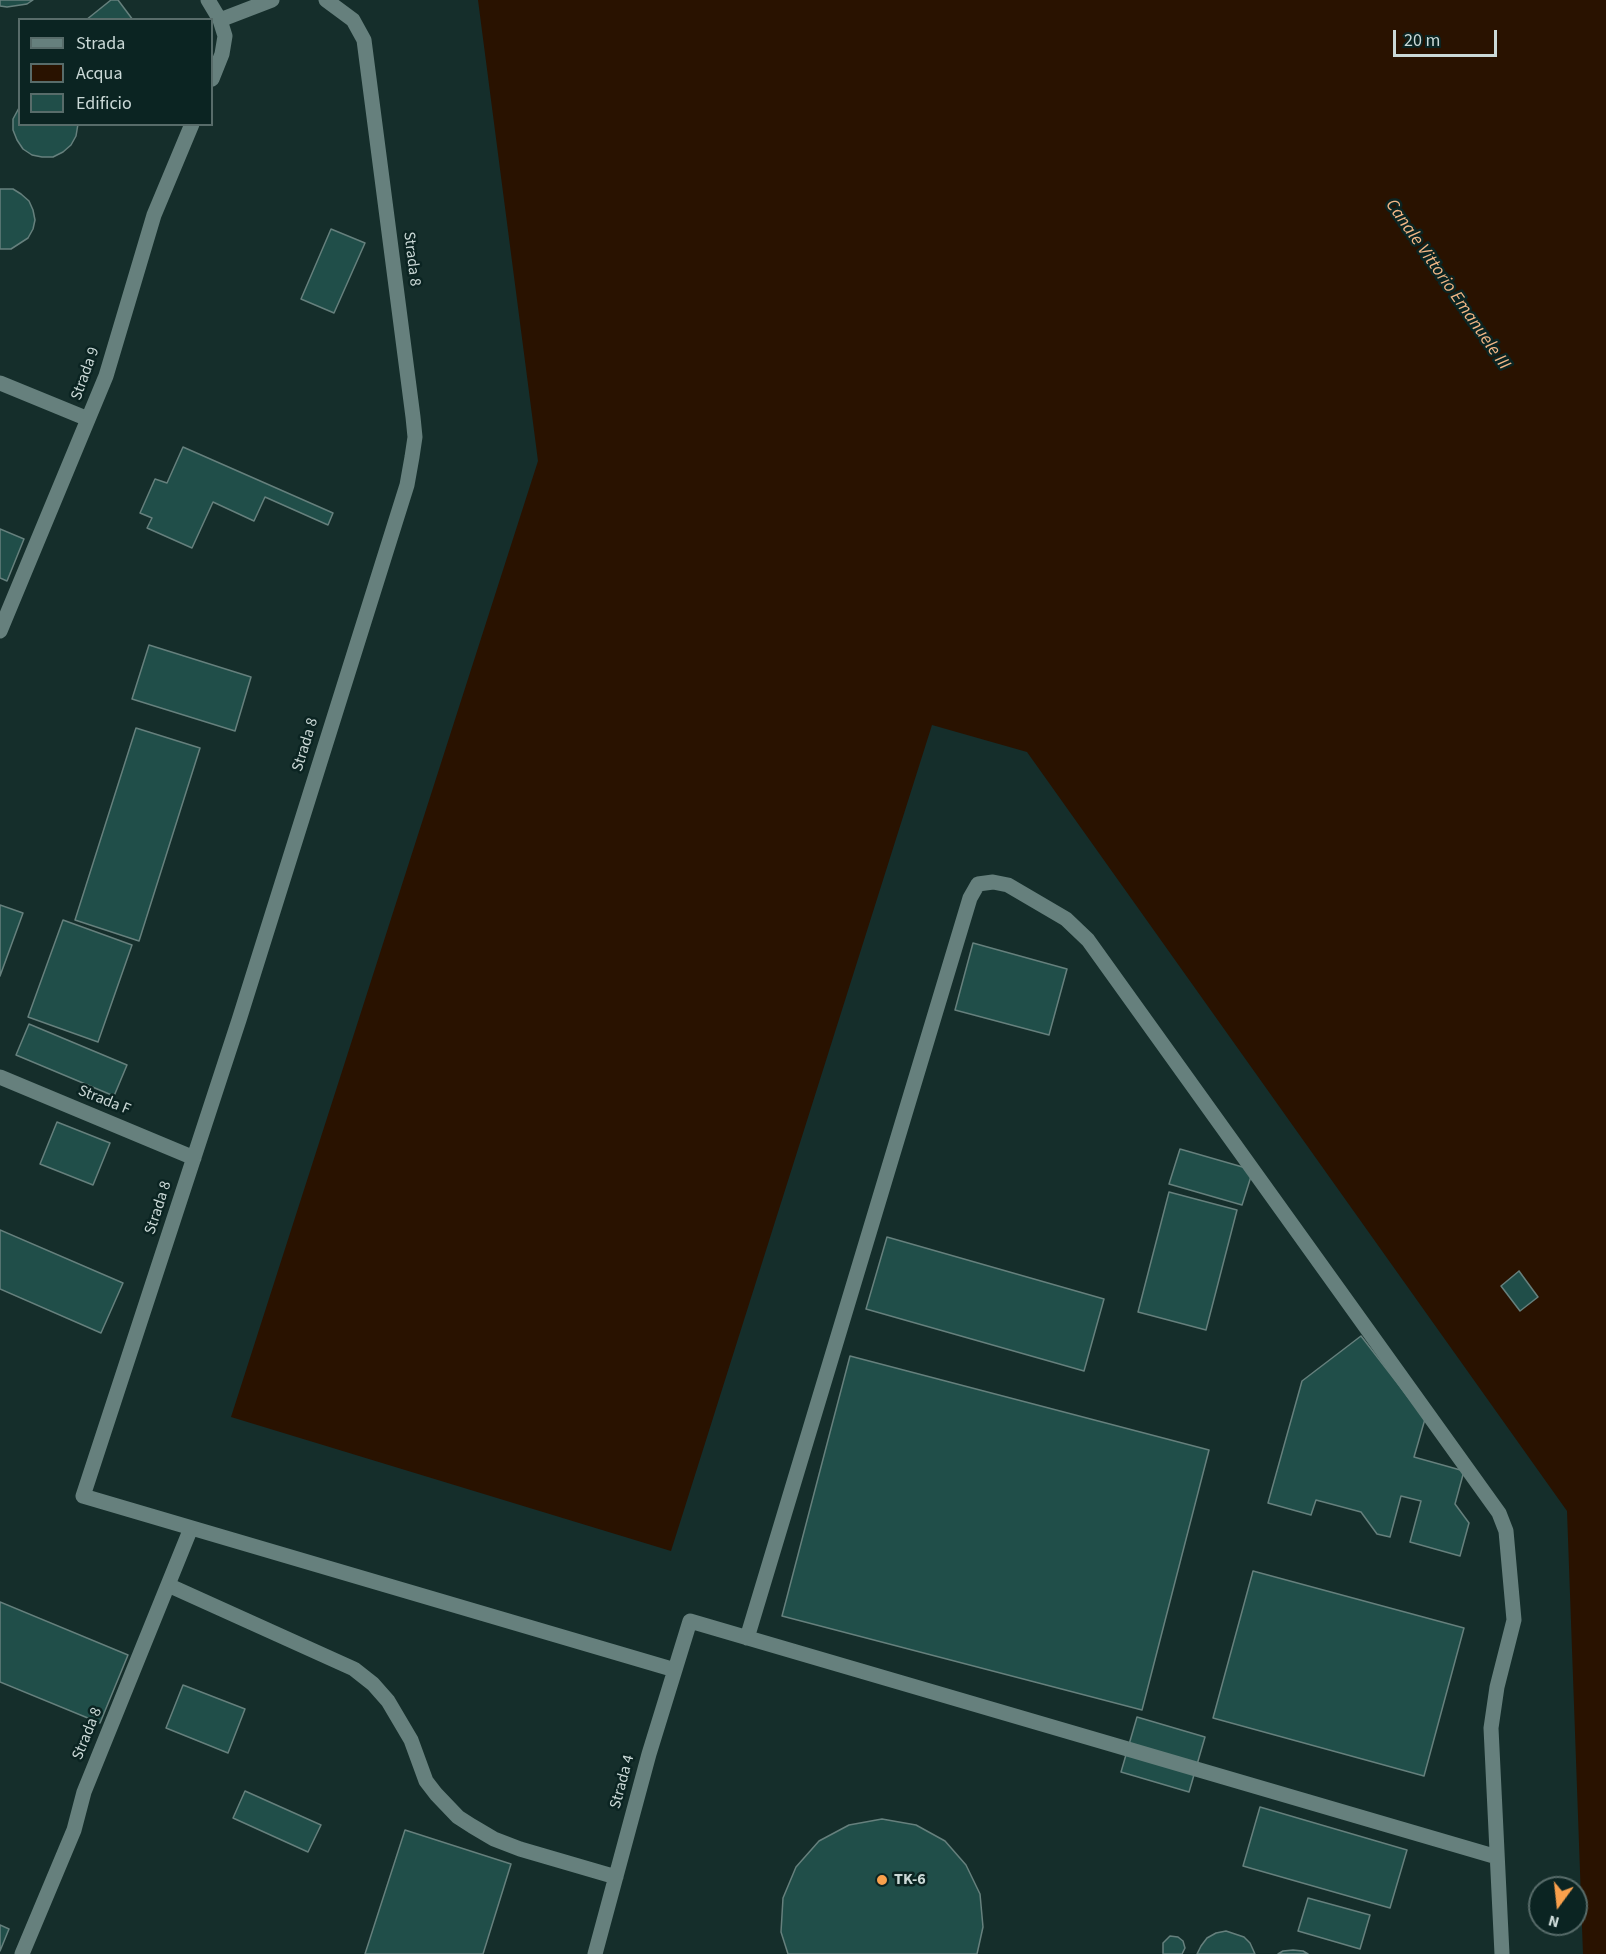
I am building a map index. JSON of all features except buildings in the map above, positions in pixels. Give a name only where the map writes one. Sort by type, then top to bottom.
[{"type":"lane","points":[[208,0],[220,20],[225,36],[222,54],[213,76]]},
{"type":"lane","points":[[220,20],[272,0]]},
{"type":"lane","name":"Strada 8","points":[[22,1954],[74,1830],[84,1792],[191,1528],[83,1496],[194,1158],[398,515],[407,484],[415,437],[364,40],[353,20],[327,0]]},
{"type":"lane","name":"Strada 9","points":[[0,631],[106,376],[154,215],[191,126]]},
{"type":"lane","points":[[0,383],[88,419]]},
{"type":"lane","points":[[1497,1857],[747,1638],[970,898],[978,884],[993,882],[1008,885],[1066,919],[1088,940],[1499,1513],[1506,1531],[1514,1620],[1497,1687],[1491,1728],[1502,1954]]},
{"type":"lane","name":"Strada F","points":[[0,1077],[194,1158]]},
{"type":"lane","points":[[191,1528],[675,1670]]},
{"type":"lane","points":[[168,1585],[354,1669],[374,1684],[400,1720],[411,1740],[426,1781],[458,1817],[494,1839],[520,1850],[616,1877]]},
{"type":"lane","name":"Strada 4","points":[[595,1954],[649,1754],[690,1621],[747,1638]]},
{"type":"water","name":"Canale Vittorio Emanuele III","points":[[478,0],[1606,0],[1606,1954],[1583,1954],[1582,1936],[1588,1936],[1588,1876],[1580,1876],[1567,1511],[1027,752],[932,725],[671,1551],[231,1417],[538,461]]},
{"type":"place","name":"TK-6","points":[[882,1880]]}]
